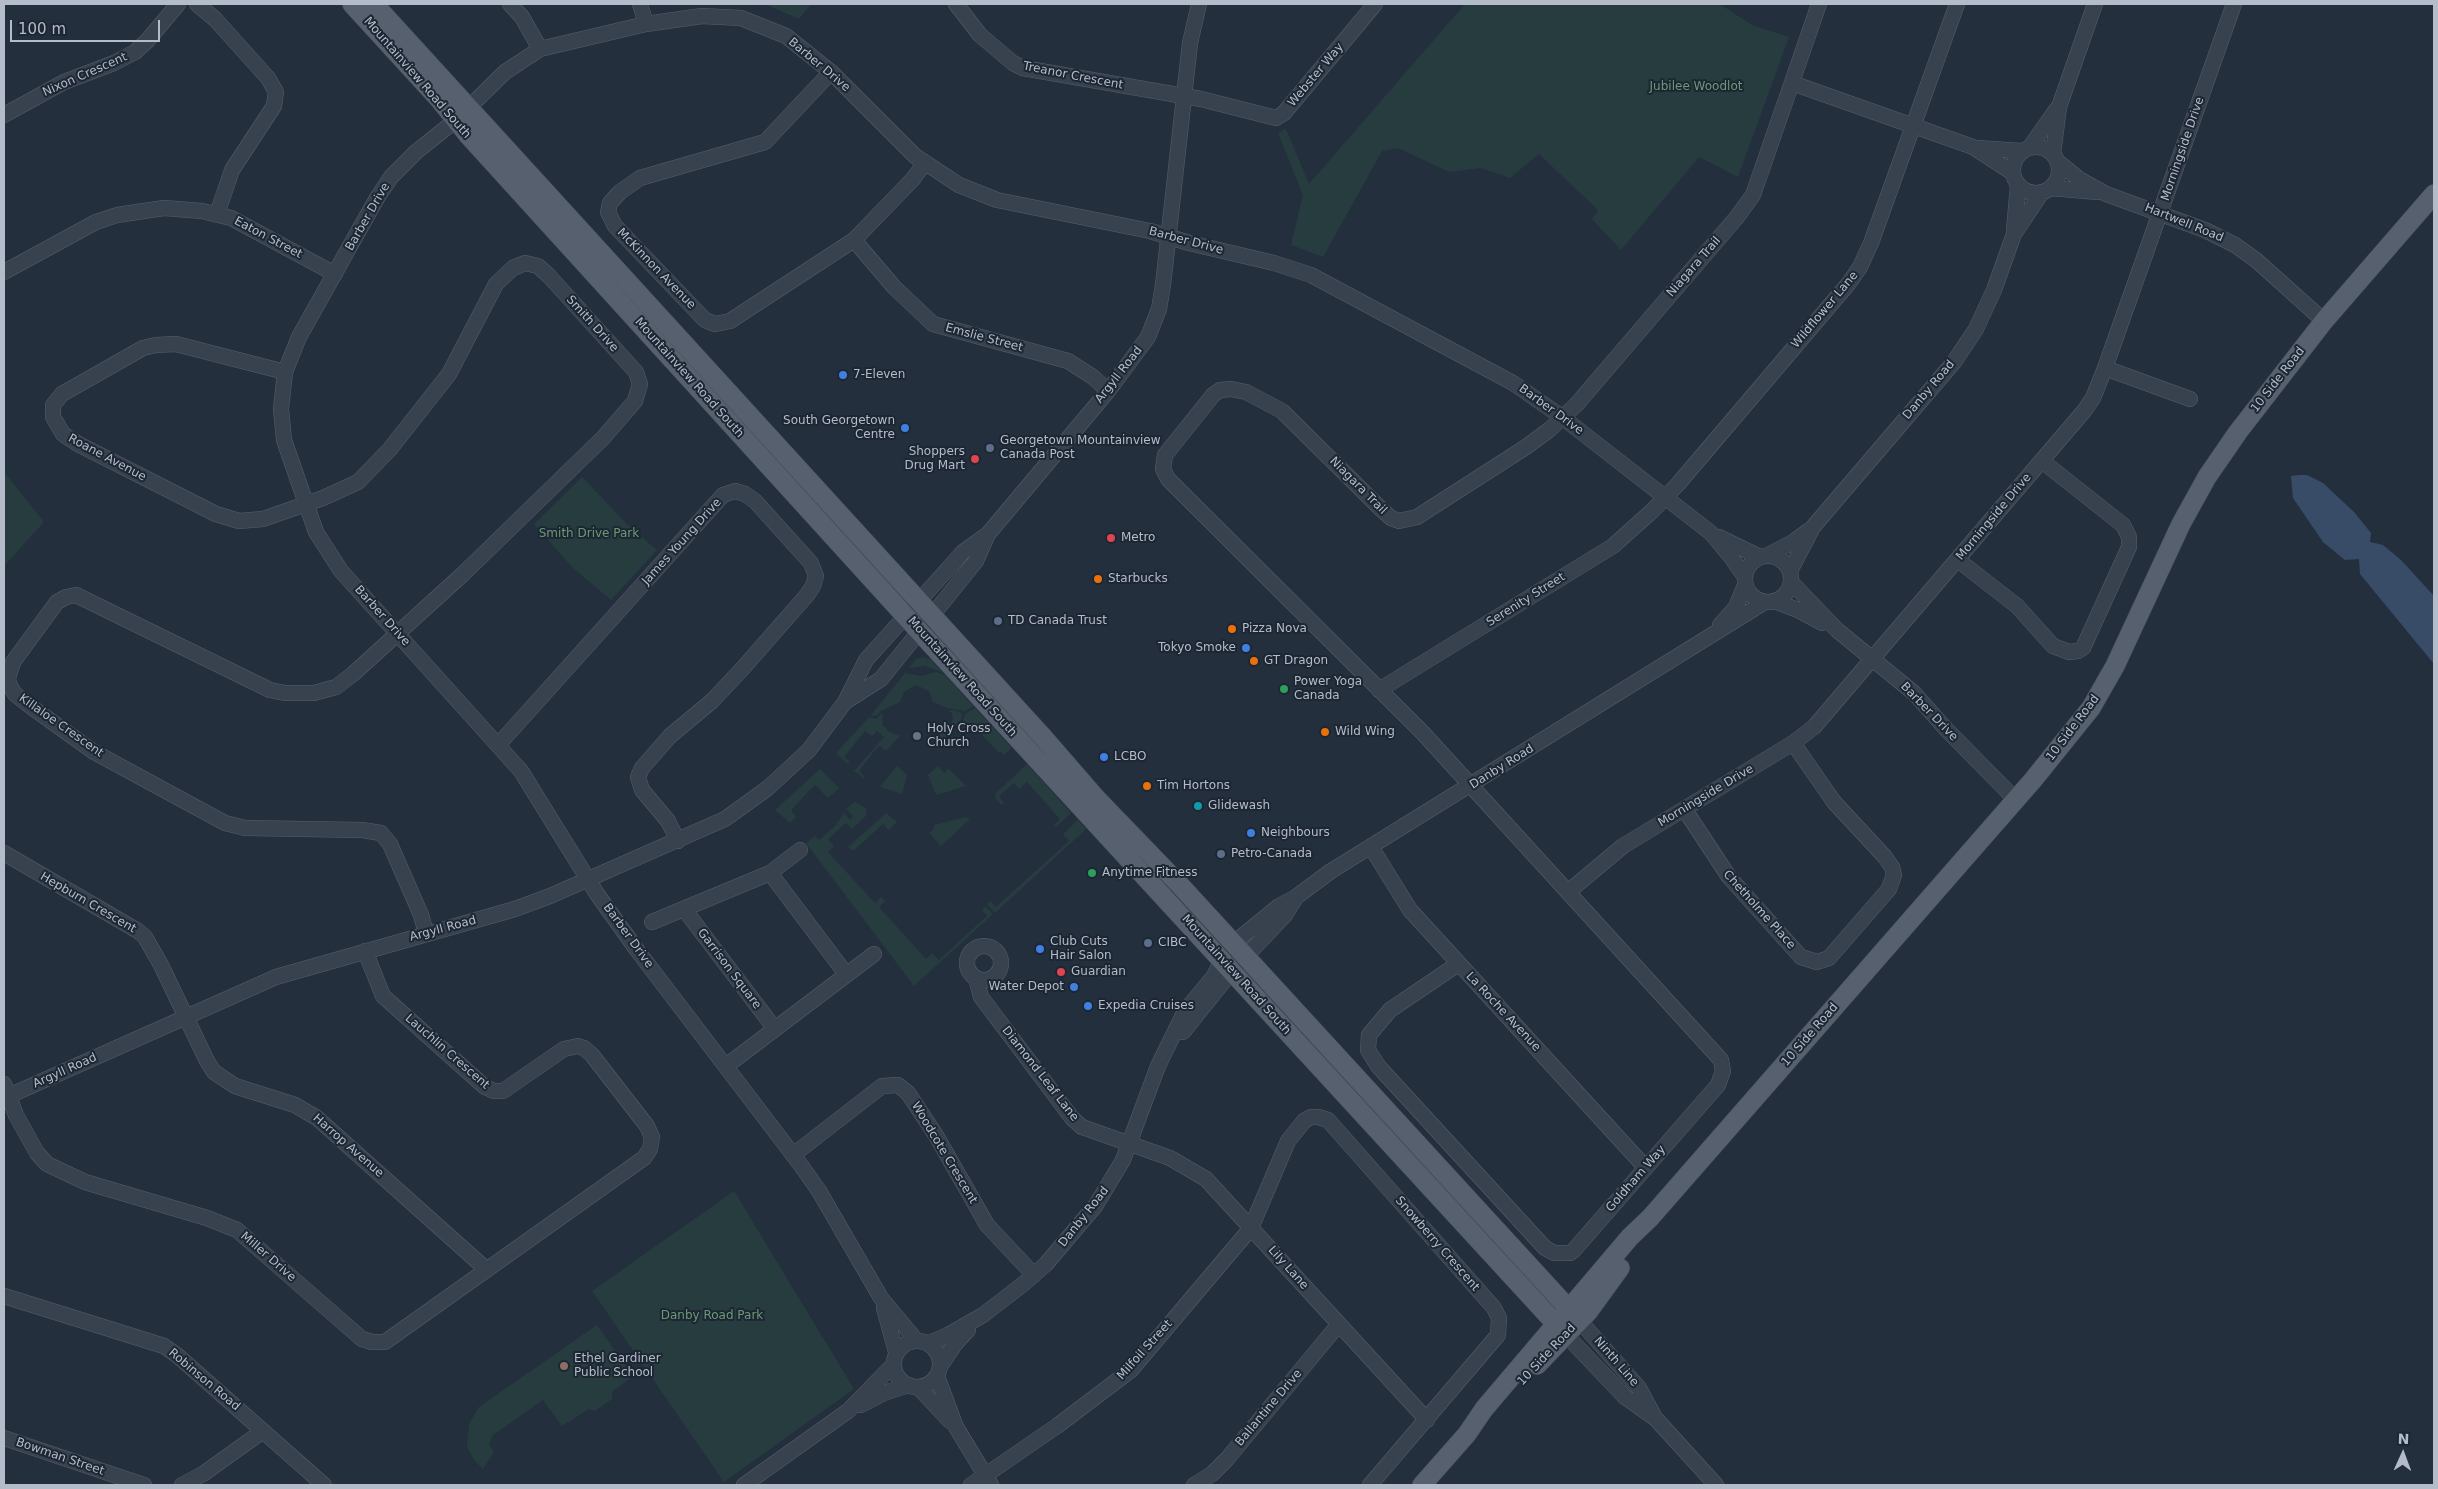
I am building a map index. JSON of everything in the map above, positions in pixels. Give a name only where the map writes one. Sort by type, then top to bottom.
[{"type":"main road","name":"Mountainview Road South","points":[[352,4],[462,114],[925,608],[1096,798],[1240,951],[1575,1315]]},
{"type":"main road","name":"Mountainview Road South","points":[[374,4],[462,114],[906,616],[1561,1330]]},
{"type":"main road","name":"10 Side Road","points":[[1422,1485],[1467,1434],[1491,1414],[1561,1330],[1639,1242],[1650,1218],[2016,800],[2091,708],[2115,666],[2180,524],[2207,477],[2238,432],[2324,320],[2434,194]]},
{"type":"street","name":"Nixon Crescent","points":[[4,115],[59,84],[114,63],[135,52],[148,41],[178,4]]},
{"type":"street","points":[[198,4],[215,19],[268,78],[276,92],[274,106],[232,170],[217,214]]},
{"type":"street","points":[[510,4],[522,17],[540,49]]},
{"type":"street","points":[[640,4],[646,24]]},
{"type":"street","name":"Treanor Crescent","points":[[956,4],[980,35],[1013,63],[1023,68],[1185,96]]},
{"type":"street","name":"Argyll Road","points":[[5,1093],[187,1018],[276,978],[426,933],[515,909],[588,880],[725,819],[768,788],[809,750],[845,702],[866,660],[906,616],[925,608],[976,561],[988,534],[1108,391],[1148,337],[1156,318],[1161,298],[1170,237],[1190,43],[1199,4]]},
{"type":"street","name":"Webster Way","points":[[1185,96],[1276,118],[1290,106],[1375,4]]},
{"type":"street","name":"Niagara Trail","points":[[1471,786],[1422,732],[1168,479],[1163,469],[1165,455],[1213,395],[1220,390],[1231,389],[1246,392],[1282,411],[1390,518],[1399,521],[1416,517],[1526,447],[1576,405],[1730,225],[1753,195],[1819,4]]},
{"type":"street","name":"Wildflower Lane","points":[[1665,498],[1855,275],[1871,243],[1957,4]]},
{"type":"street","points":[[1973,147],[2029,192],[2046,190],[2058,178],[2055,157],[2058,107],[2095,4]]},
{"type":"street","name":"Morningside Drive","points":[[1568,892],[1624,846],[1793,743],[1814,727],[2089,404],[2105,368],[2234,4]]},
{"type":"street","name":"Barber Drive","points":[[922,1342],[881,1298],[818,1192],[793,1155],[637,950],[588,880],[526,778],[499,744],[397,634],[331,558],[316,532],[288,457],[282,432],[281,404],[285,372],[299,338],[377,198],[391,177],[440,131],[462,114],[505,72],[540,49],[646,24],[702,16],[741,18],[786,36],[831,72],[924,164],[959,185],[997,200],[1150,231],[1274,263],[1324,280],[1514,383],[1562,417],[1710,533],[1731,557],[1745,581]]},
{"type":"street","name":"McKinnon Avenue","points":[[831,72],[764,142],[640,178],[620,192],[610,203],[608,212],[615,226],[705,320],[715,324],[730,322],[854,240],[913,179],[924,164]]},
{"type":"street","points":[[1792,83],[1973,147],[2026,149],[2042,147],[2055,157]]},
{"type":"street","points":[[2015,179],[2014,160],[2026,149],[2058,107]]},
{"type":"street","name":"Hartwell Road","points":[[2055,157],[2080,179],[2106,194],[2205,230],[2234,245],[2256,260],[2324,320]]},
{"type":"street","name":"Danby Road","points":[[2014,234],[2015,179]]},
{"type":"street","name":"Hartwell Road","points":[[2046,190],[2106,194]]},
{"type":"street","name":"Danby Road","points":[[1791,577],[1814,528],[1954,362],[1972,336],[1994,290],[2014,234],[2046,190]]},
{"type":"street","name":"Eaton Street","points":[[6,266],[82,228],[118,214],[164,208],[217,214],[252,228],[335,274]]},
{"type":"street","name":"Emslie Street","points":[[854,240],[894,287],[933,324],[1068,361],[1093,377],[1108,391]]},
{"type":"street","name":"Smith Drive","points":[[305,504],[358,482],[390,449],[449,374],[496,284],[513,268],[525,263],[538,266],[636,372],[640,379],[639,393],[635,401],[603,438],[463,574],[397,634]]},
{"type":"street","name":"Roane Avenue","points":[[285,372],[176,344],[156,344],[143,348],[62,394],[53,405],[53,417],[63,434],[78,444],[228,519],[254,521],[305,504]]},
{"type":"street","points":[[2105,368],[2190,398]]},
{"type":"street","points":[[1958,560],[2017,606],[2052,646],[2070,652],[2078,651],[2087,642],[2129,547],[2129,536],[2123,526],[2042,461]]},
{"type":"street","name":"James Young Drive","points":[[499,744],[723,495],[736,491],[746,494],[755,501],[811,563],[816,576],[813,586],[807,594],[743,668],[712,701],[670,736],[642,768],[638,778],[642,790],[668,821],[678,841]]},
{"type":"street","name":"Serenity Street","points":[[1379,690],[1605,552],[1665,498]]},
{"type":"street","name":"Danby Road","points":[[1763,556],[1793,542],[1814,528]]},
{"type":"street","name":"Barber Drive","points":[[1710,533],[1763,556]]},
{"type":"street","points":[[1763,556],[1778,558],[1791,577],[1786,594],[1770,602],[1753,597],[1745,581],[1749,565],[1763,556]]},
{"type":"street","name":"Barber Drive","points":[[1791,577],[1837,630],[1914,693],[1946,729],[2016,800]]},
{"type":"street","name":"Danby Road","points":[[1709,638],[1736,607],[1745,581]]},
{"type":"street","name":"Killaloe Crescent","points":[[397,634],[336,687],[314,693],[278,692],[76,595],[66,597],[57,602],[14,662],[8,678],[15,694],[94,752],[225,823],[245,828],[362,830],[381,833],[386,836],[426,933]]},
{"type":"street","name":"Barber Drive","points":[[1770,602],[1798,610],[1837,630]]},
{"type":"street","name":"Danby Road","points":[[922,1342],[948,1335],[983,1314],[1034,1275],[1096,1205],[1114,1177],[1129,1144],[1158,1066],[1193,1018],[1227,965],[1240,951],[1285,915],[1296,898],[1310,885],[1770,602]]},
{"type":"street","name":"Argyll Road","points":[[845,702],[881,679],[919,630],[925,608]]},
{"type":"street","name":"Chetholme Place","points":[[1685,810],[1729,878],[1801,957],[1813,962],[1829,958],[1889,888],[1894,875],[1892,866],[1834,802],[1793,743]]},
{"type":"street","name":"Goldham Way","points":[[1458,964],[1390,1010],[1369,1035],[1368,1050],[1378,1066],[1518,1219],[1550,1251],[1560,1254],[1570,1253],[1718,1085],[1723,1066],[1717,1055],[1471,786]]},
{"type":"street","name":"La Roche Avenue","points":[[1371,847],[1410,910],[1646,1168]]},
{"type":"street","points":[[652,922],[770,873],[800,850]]},
{"type":"street","name":"Hepburn Crescent","points":[[4,854],[138,931],[145,937],[187,1018]]},
{"type":"street","points":[[770,873],[846,974]]},
{"type":"street","name":"Garrison Square","points":[[684,909],[775,1029]]},
{"type":"street","name":"Lauchlin Crescent","points":[[364,951],[383,996],[485,1087],[494,1092],[503,1091],[564,1050],[578,1046],[584,1048],[592,1055],[647,1126],[652,1137],[650,1149],[644,1158],[487,1270]]},
{"type":"street","points":[[726,1066],[874,954]]},
{"type":"street","name":"Diamond Leaf Lane","points":[[976,978],[981,997],[1072,1118],[1082,1127],[1129,1144]]},
{"type":"street","name":"Harrop Avenue","points":[[187,1018],[207,1061],[219,1076],[235,1086],[295,1105],[312,1114],[487,1270]]},
{"type":"street","name":"Woodcote Crescent","points":[[793,1155],[882,1086],[898,1085],[911,1098],[937,1137],[987,1225],[1034,1275]]},
{"type":"street","name":"Miller Drive","points":[[5,1093],[37,1153],[47,1164],[85,1182],[207,1218],[237,1230],[362,1339],[372,1342],[385,1342],[487,1270]]},
{"type":"street","name":"Snowberry Crescent","points":[[1251,1228],[1280,1157],[1298,1127],[1311,1117],[1328,1120],[1494,1308],[1499,1318],[1498,1336],[1370,1485]]},
{"type":"street","name":"Lily Lane","points":[[1129,1144],[1170,1158],[1198,1173],[1217,1190],[1427,1420]]},
{"type":"street","name":"Milfoil Street","points":[[971,1485],[988,1480],[1131,1370],[1251,1228]]},
{"type":"street","name":"Robinson Road","points":[[4,1296],[164,1346],[178,1356],[324,1485]]},
{"type":"street","name":"Barber Drive","points":[[881,1298],[895,1358]]},
{"type":"street","name":"Danby Road","points":[[939,1371],[955,1344],[983,1314]]},
{"type":"street","name":"Ninth Line","points":[[1575,1315],[1639,1388],[1656,1419]]},
{"type":"street","name":"Ballantine Drive","points":[[1194,1485],[1212,1474],[1226,1460],[1339,1324]]},
{"type":"street","name":"Ninth Line","points":[[1561,1330],[1625,1397],[1656,1419],[1716,1485]]},
{"type":"street","points":[[848,1411],[907,1343],[922,1342],[939,1355],[939,1371],[956,1427],[988,1480]]},
{"type":"street","points":[[895,1358],[899,1379],[914,1386],[956,1427]]},
{"type":"street","points":[[744,1485],[848,1411],[884,1393],[927,1385],[939,1371]]},
{"type":"street","points":[[182,1485],[203,1474],[263,1431]]},
{"type":"street","name":"Bowman Street","points":[[4,1438],[144,1485]]},
{"type":"green space","points":[[765,4],[811,4],[799,19]]},
{"type":"green space","name":"Jubilee Woodlot","points":[[1465,4],[1720,4],[1752,25],[1789,37],[1738,177],[1699,157],[1621,250],[1592,219],[1598,210],[1539,154],[1510,178],[1481,168],[1449,172],[1398,148],[1382,151],[1323,257],[1291,245],[1303,195],[1278,133],[1286,129],[1309,184]]},
{"type":"green space","points":[[4,472],[44,522],[4,566]]},
{"type":"green space","name":"Smith Drive Park","points":[[582,477],[629,526],[657,550],[611,600],[573,568],[534,524]]},
{"type":"green space","points":[[923,657],[930,659],[942,672],[924,666],[909,668],[916,659]]},
{"type":"green space","points":[[936,672],[945,675],[973,706],[965,711],[947,708],[933,702],[929,691],[916,685],[904,692],[900,702],[881,711],[876,716],[871,715],[905,673],[921,676]]},
{"type":"green space","points":[[975,708],[1012,748],[1004,755],[1001,751],[999,753],[976,728],[969,733],[961,725],[965,714]]},
{"type":"green space","points":[[954,710],[962,713],[961,719],[945,739],[944,746],[934,735],[947,730],[948,725],[951,725],[953,718],[951,712],[948,711]]},
{"type":"green space","points":[[882,713],[883,726],[886,727],[887,731],[900,736],[886,751],[880,746],[875,750],[859,771],[864,778],[854,771],[884,737],[877,731],[872,736],[865,731],[844,757],[850,762],[847,764],[836,753],[869,717],[876,719]]},
{"type":"green space","points":[[1027,764],[1071,813],[1056,827],[1054,825],[1060,819],[1027,782],[1019,789],[1014,783],[999,796],[1004,803],[1002,805],[995,798],[996,793]]},
{"type":"green space","points":[[897,766],[907,775],[902,794],[880,787]]},
{"type":"green space","points":[[938,766],[944,773],[949,769],[966,786],[936,795],[928,775]]},
{"type":"green space","points":[[820,769],[839,788],[828,798],[815,785],[791,810],[796,817],[790,823],[775,810]]},
{"type":"green space","points":[[855,802],[866,808],[866,816],[852,829],[846,823],[828,839],[834,846],[828,852],[875,903],[881,897],[885,901],[879,907],[926,959],[932,953],[939,960],[987,916],[982,910],[985,906],[993,914],[914,986],[806,843],[815,836],[819,840],[835,826],[844,813],[850,820],[853,816],[846,809]]},
{"type":"green space","points":[[886,813],[897,822],[889,830],[883,824],[853,851],[848,847]]},
{"type":"green space","points":[[965,817],[970,819],[941,846],[929,833],[934,829],[934,825]]},
{"type":"green space","points":[[1078,820],[1086,829],[995,913],[987,904],[991,901],[996,907],[1069,841],[1063,834]]},
{"type":"green space","name":"Danby Road Park","points":[[734,1191],[854,1389],[724,1482],[592,1291]]},
{"type":"green space","points":[[597,1325],[633,1376],[612,1392],[612,1399],[595,1411],[589,1409],[562,1426],[543,1400],[493,1435],[489,1444],[494,1452],[483,1469],[474,1460],[467,1446],[469,1424],[479,1407]]},
{"type":"water","points":[[2307,475],[2323,483],[2354,512],[2371,533],[2370,542],[2383,545],[2401,560],[2434,596],[2434,664],[2360,574],[2359,559],[2345,560],[2323,542],[2293,498],[2291,476]]},
{"type":"place","name":"7-Eleven","points":[[843,375]]},
{"type":"place","name":"South Georgetown Centre","points":[[905,428]]},
{"type":"place","name":"Georgetown Mountainview Canada Post","points":[[990,448]]},
{"type":"place","name":"Shoppers Drug Mart","points":[[975,459]]},
{"type":"place","name":"Metro","points":[[1111,538]]},
{"type":"place","name":"Starbucks","points":[[1098,579]]},
{"type":"place","name":"TD Canada Trust","points":[[998,621]]},
{"type":"place","name":"Pizza Nova","points":[[1232,629]]},
{"type":"place","name":"Tokyo Smoke","points":[[1246,648]]},
{"type":"place","name":"GT Dragon","points":[[1254,661]]},
{"type":"place","name":"Power Yoga Canada","points":[[1284,689]]},
{"type":"place","name":"Wild Wing","points":[[1325,732]]},
{"type":"place","name":"Holy Cross Church","points":[[917,736]]},
{"type":"place","name":"LCBO","points":[[1104,757]]},
{"type":"place","name":"Tim Hortons","points":[[1147,786]]},
{"type":"place","name":"Glidewash","points":[[1198,806]]},
{"type":"place","name":"Neighbours","points":[[1251,833]]},
{"type":"place","name":"Petro-Canada","points":[[1221,854]]},
{"type":"place","name":"Anytime Fitness","points":[[1092,873]]},
{"type":"place","name":"CIBC","points":[[1148,943]]},
{"type":"place","name":"Club Cuts Hair Salon","points":[[1040,949]]},
{"type":"place","name":"Guardian","points":[[1061,972]]},
{"type":"place","name":"Water Depot","points":[[1074,987]]},
{"type":"place","name":"Expedia Cruises","points":[[1088,1006]]},
{"type":"place","name":"Ethel Gardiner Public School","points":[[564,1366]]}]
